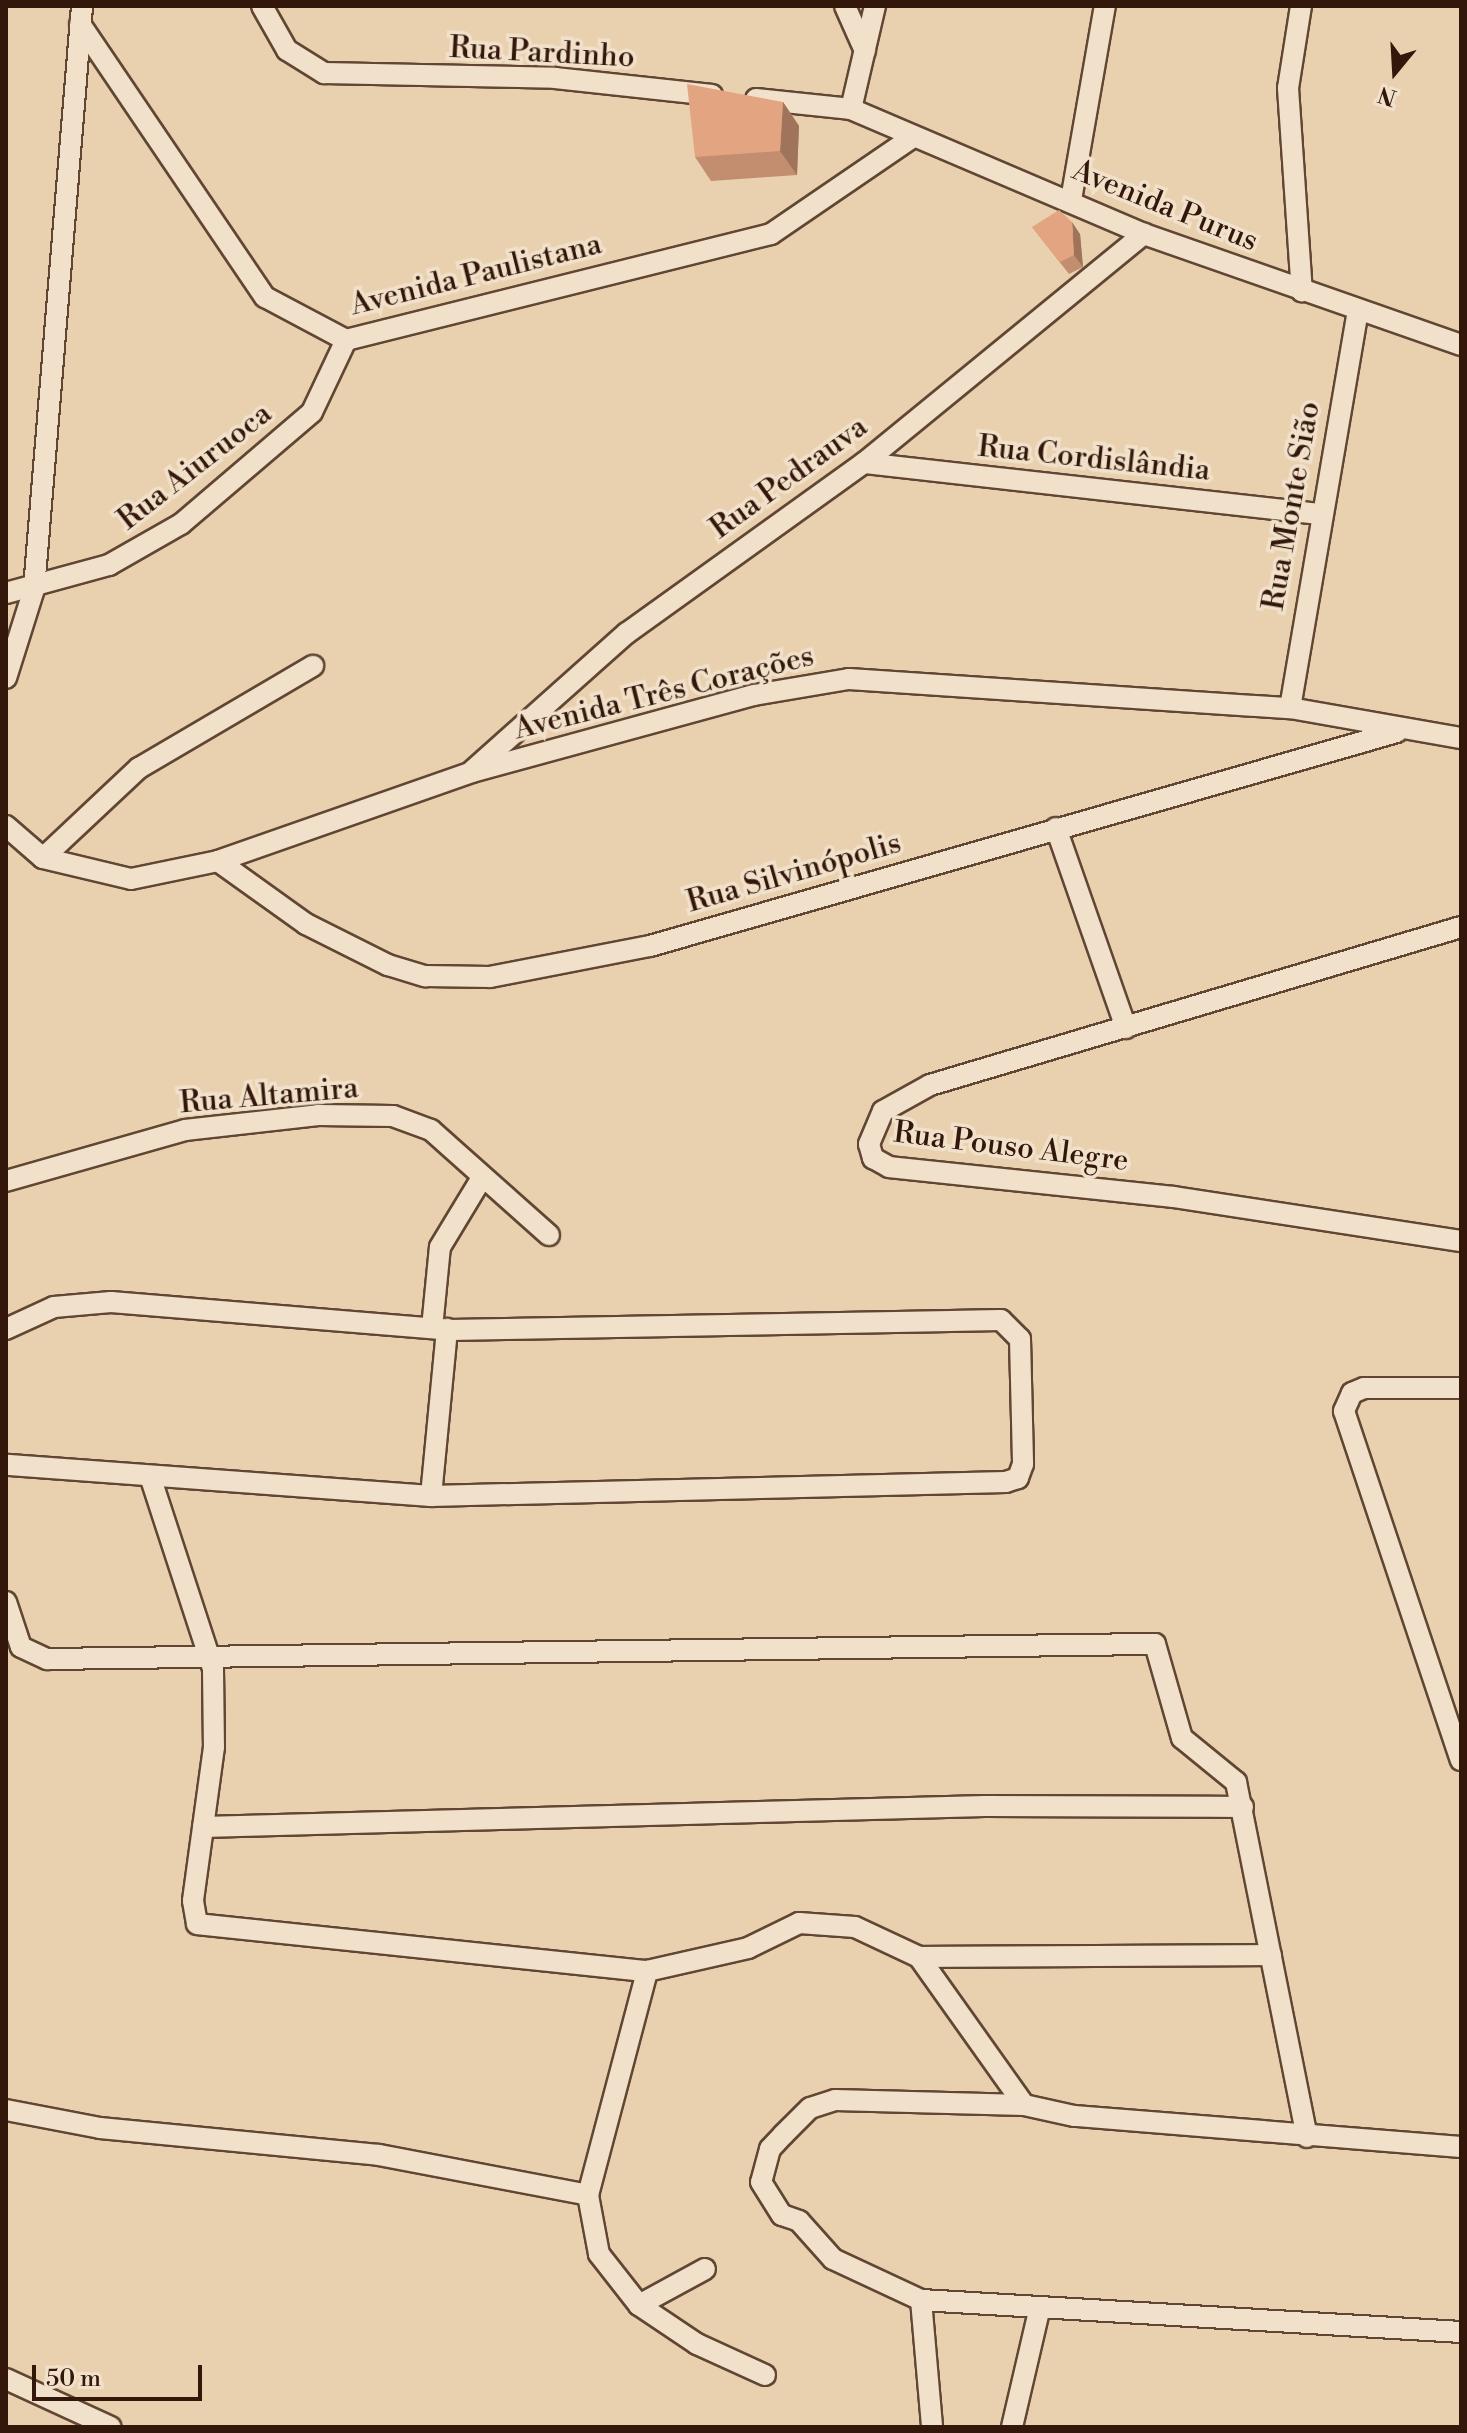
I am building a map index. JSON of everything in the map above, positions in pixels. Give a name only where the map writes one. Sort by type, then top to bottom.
[{"type":"street","name":"Rua Pardinho","points":[[262,6],[287,50],[324,73],[555,78],[851,109]]},
{"type":"street","points":[[845,6],[865,51]]},
{"type":"street","points":[[851,109],[875,6]]},
{"type":"street","points":[[1071,200],[1105,6]]},
{"type":"street","points":[[1301,6],[1288,88],[1302,292]]},
{"type":"street","points":[[6,678],[34,589],[81,15]]},
{"type":"street","name":"Avenida Paulistana","points":[[81,15],[265,297],[346,340],[771,234],[913,137]]},
{"type":"street","name":"Avenida Purus","points":[[851,109],[1071,200],[1144,234],[1357,314],[1461,345]]},
{"type":"street","name":"Rua Pedrauva","points":[[472,772],[627,633],[864,463],[1144,234]]},
{"type":"street","name":"Rua Monte Sião","points":[[1290,708],[1318,514],[1357,314]]},
{"type":"street","name":"Rua Aiuruoca","points":[[6,593],[34,589],[143,550],[265,457],[312,412],[346,340]]},
{"type":"street","name":"Rua Cordislândia","points":[[864,463],[1318,514]]},
{"type":"street","points":[[43,858],[139,768],[313,666]]},
{"type":"street","name":"Avenida Três Corações","points":[[6,826],[43,858],[131,879],[218,861],[472,772],[754,695],[849,679],[1290,708],[1461,738]]},
{"type":"street","name":"Rua Silvinópolis","points":[[218,861],[333,937],[388,965],[453,979],[650,946],[1403,730]]},
{"type":"street","points":[[1056,828],[1126,1028]]},
{"type":"street","name":"Rua Pouso Alegre","points":[[1461,927],[903,1096],[874,1126],[873,1158],[889,1167],[1173,1197],[1461,1241]]},
{"type":"street","name":"Rua Altamira","points":[[6,1181],[185,1130],[318,1115],[414,1122],[431,1130],[480,1181],[549,1235]]},
{"type":"street","points":[[431,1496],[440,1247],[480,1181]]},
{"type":"street","points":[[6,1329],[54,1307],[111,1302],[439,1329],[1001,1320],[1020,1339],[1023,1464],[1018,1478],[1006,1482],[431,1496],[6,1465]]},
{"type":"street","points":[[1461,1388],[1364,1388],[1352,1393],[1344,1411],[1461,1760]]},
{"type":"street","points":[[150,1476],[209,1658],[214,1747],[193,1901],[204,1930],[647,1971],[748,1948],[799,1923],[855,1927],[919,1957],[1271,1955]]},
{"type":"street","points":[[6,1602],[21,1647],[47,1659],[1153,1643],[1182,1738],[1230,1770],[1243,1807],[1307,2137]]},
{"type":"street","points":[[203,1827],[985,1806],[1243,1807]]},
{"type":"street","points":[[919,1957],[1024,2105]]},
{"type":"street","points":[[647,1971],[588,2195],[599,2254],[639,2305],[697,2344],[765,2375]]},
{"type":"street","points":[[1461,2147],[1307,2137],[1024,2105],[835,2100],[810,2108],[770,2149],[761,2182],[782,2215],[799,2221],[852,2273],[921,2300],[1461,2332]]},
{"type":"street","points":[[6,2110],[100,2128],[379,2155],[588,2195]]},
{"type":"street","points":[[639,2305],[705,2269]]},
{"type":"street","points":[[921,2300],[932,2427]]},
{"type":"street","points":[[1012,2427],[1040,2307]]},
{"type":"street","points":[[6,2379],[111,2427]]},
{"type":"building","points":[[687,84],[783,102],[780,151],[695,157]]},
{"type":"building","points":[[1059,210],[1072,222],[1074,255],[1060,262],[1032,227]]}]
